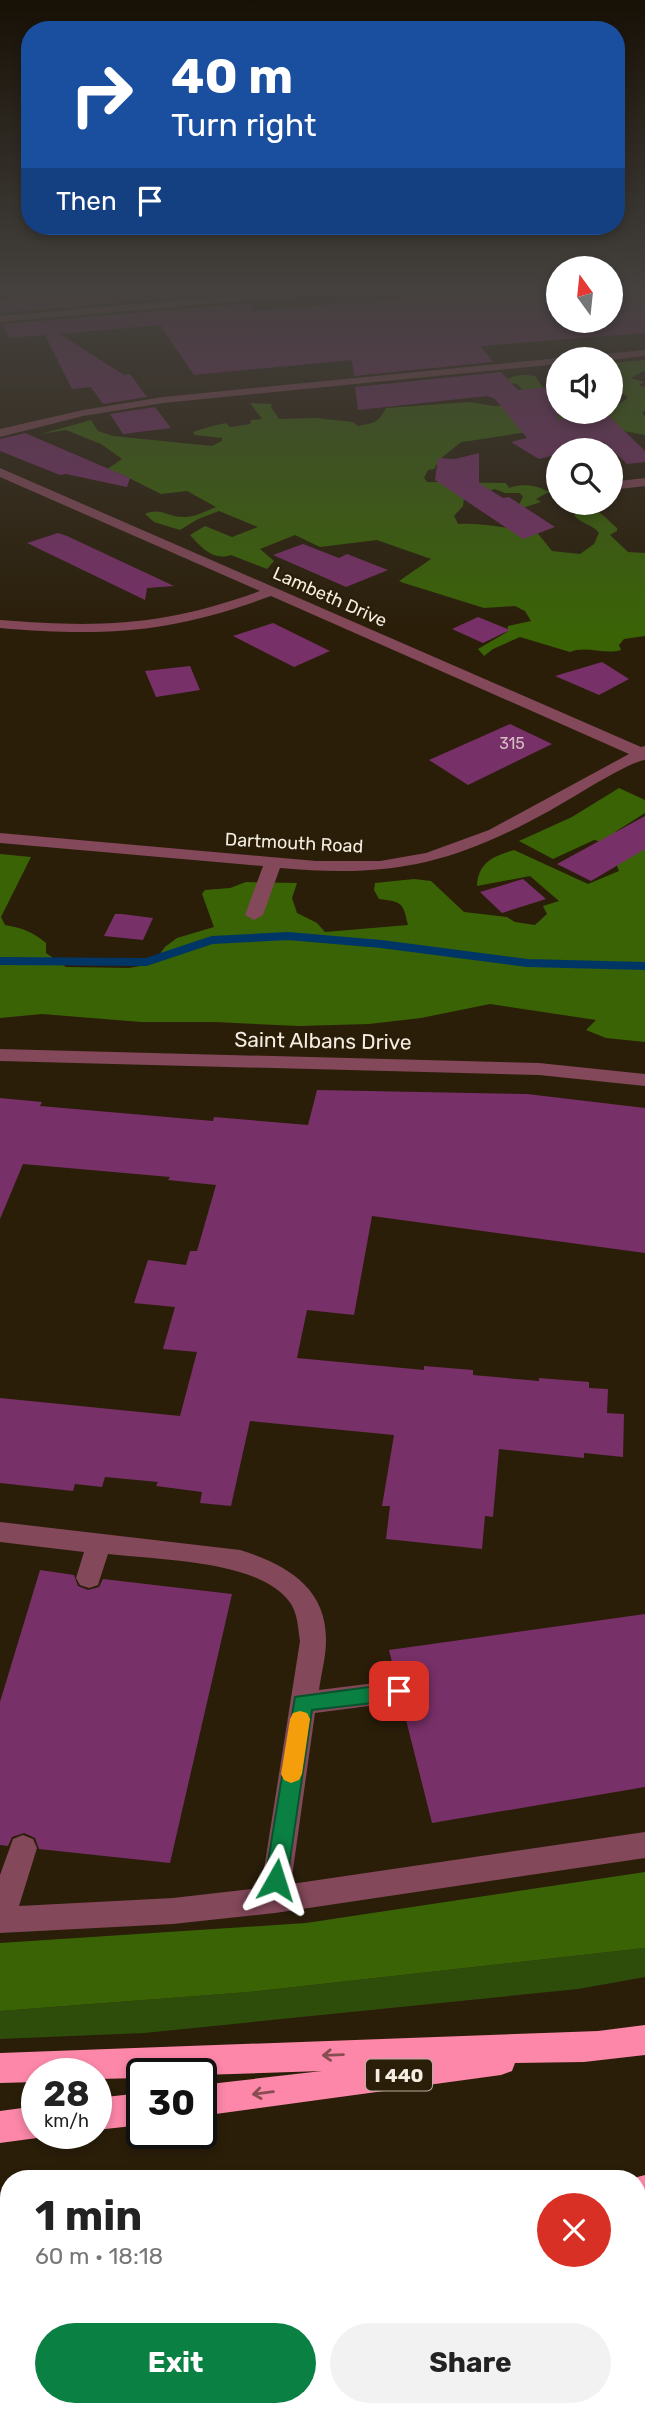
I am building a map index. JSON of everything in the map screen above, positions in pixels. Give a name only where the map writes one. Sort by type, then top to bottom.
[{"type":"highway","name":"I 440","points":[[217,2099],[645,2040]]},
{"type":"highway","points":[[0,2068],[597,2045]]},
{"type":"highway","points":[[0,2127],[21,2124]]},
{"type":"street","points":[[0,433],[83,413],[134,405]]},
{"type":"street","name":"Lambeth Drive","points":[[0,472],[644,753]]},
{"type":"street","points":[[623,485],[645,482]]},
{"type":"street","points":[[0,624],[78,629],[166,622],[221,610],[270,592]]},
{"type":"street","name":"Dartmouth Road","points":[[0,838],[273,863],[380,866],[429,858],[495,834],[644,753]]},
{"type":"street","points":[[254,915],[273,863]]},
{"type":"street","name":"Saint Albans Drive","points":[[0,1055],[482,1067],[553,1070],[645,1080]]},
{"type":"street","points":[[0,1532],[240,1560],[274,1572],[291,1584],[302,1598],[312,1619],[313,1641],[278,1860],[275,1900]]},
{"type":"street","points":[[89,1577],[99,1544]]},
{"type":"street","points":[[302,1703],[399,1691]]},
{"type":"street","points":[[23,1848],[0,1920],[173,1911],[275,1900],[645,1845]]},
{"type":"green space","points":[[251,405],[272,405],[279,419],[316,418],[353,422],[358,426],[376,421],[386,408],[432,405],[546,405],[546,424],[623,424],[623,405],[645,405],[642,413],[645,416],[645,435],[613,429],[540,430],[461,442],[439,460],[434,469],[428,470],[424,478],[427,482],[506,483],[509,488],[529,486],[546,491],[546,494],[536,499],[541,502],[516,510],[523,497],[520,493],[505,493],[495,489],[464,498],[463,506],[454,516],[458,524],[535,530],[552,551],[580,554],[594,544],[599,533],[574,515],[602,515],[617,528],[617,531],[610,535],[628,552],[645,553],[645,636],[624,639],[619,645],[621,650],[582,649],[570,652],[520,637],[484,656],[478,649],[507,632],[508,626],[531,621],[525,611],[515,606],[484,608],[399,581],[431,559],[377,540],[320,547],[295,535],[260,549],[274,561],[267,569],[231,555],[213,555],[190,535],[205,526],[232,537],[258,527],[219,511],[180,530],[154,522],[145,514],[160,512],[187,517],[216,507],[187,491],[161,494],[121,474],[106,470],[122,459],[101,444],[66,430],[41,434],[91,420],[98,431],[113,436],[212,446],[222,441],[222,438],[195,435],[193,432],[226,423],[230,427],[262,419]]},
{"type":"green space","points":[[619,788],[645,800],[645,813],[615,832],[645,846],[645,1042],[606,1038],[586,1030],[596,1020],[490,1004],[421,1018],[369,1024],[299,1026],[141,1022],[42,1014],[0,1018],[0,854],[31,857],[1,917],[5,925],[27,931],[41,939],[46,943],[46,953],[66,967],[129,968],[152,964],[165,947],[177,938],[214,927],[202,894],[205,890],[230,888],[246,882],[297,883],[292,898],[297,913],[317,923],[325,932],[408,925],[403,907],[393,901],[379,899],[374,890],[375,883],[414,879],[431,881],[464,912],[507,917],[515,922],[535,925],[547,914],[543,906],[559,901],[530,876],[477,886],[480,871],[488,861],[514,850],[588,884],[619,871],[608,843],[594,840],[553,859],[519,841],[572,817]]},
{"type":"green space","points":[[645,1872],[645,1948],[249,1992],[0,2011],[0,1943],[306,1923]]},
{"type":"green space","points":[[645,1948],[645,1977],[578,1989],[144,2033],[0,2039],[0,2011],[249,1992]]},
{"type":"building","points":[[357,405],[406,405],[358,410]]},
{"type":"building","points":[[500,405],[546,405],[546,424],[617,424],[645,451],[645,462],[627,464],[623,460],[623,438],[546,438],[546,457],[539,459],[511,442],[527,438]]},
{"type":"building","points":[[155,407],[171,428],[123,434],[110,414]]},
{"type":"building","points":[[25,433],[130,478],[127,487],[60,475],[0,451],[0,439]]},
{"type":"building","points":[[479,453],[479,483],[503,498],[509,497],[555,527],[523,539],[435,480],[438,458],[455,459]]},
{"type":"building","points":[[58,533],[174,586],[147,588],[145,600],[27,543]]},
{"type":"building","points":[[303,544],[339,558],[347,554],[388,570],[346,587],[273,555]]},
{"type":"building","points":[[478,617],[510,630],[483,643],[452,629]]},
{"type":"building","points":[[273,623],[330,651],[294,667],[233,636]]},
{"type":"building","points":[[602,662],[629,679],[599,695],[555,676]]},
{"type":"building","points":[[190,666],[200,690],[156,697],[145,671]]},
{"type":"building","points":[[510,724],[552,744],[468,785],[429,760]]},
{"type":"building","points":[[645,816],[645,849],[591,881],[557,864]]},
{"type":"building","points":[[523,879],[546,899],[502,913],[480,892]]},
{"type":"building","points":[[115,914],[153,918],[143,940],[104,936]]},
{"type":"building","points":[[317,1090],[527,1094],[645,1108],[645,1253],[372,1216],[354,1315],[307,1310],[297,1358],[424,1370],[424,1366],[473,1370],[473,1375],[539,1381],[539,1378],[589,1382],[589,1388],[608,1389],[607,1413],[624,1414],[623,1457],[584,1453],[584,1458],[499,1449],[493,1517],[485,1516],[482,1549],[386,1539],[390,1506],[382,1506],[394,1435],[250,1421],[231,1506],[200,1503],[202,1492],[156,1486],[158,1482],[105,1477],[102,1487],[75,1484],[73,1491],[0,1483],[0,1398],[180,1416],[197,1352],[163,1349],[175,1307],[134,1303],[148,1260],[186,1265],[190,1251],[197,1251],[216,1185],[168,1180],[170,1177],[23,1164],[0,1219],[0,1098],[42,1102],[40,1106],[213,1121],[214,1117],[308,1125]]},
{"type":"building","points":[[40,1570],[74,1575],[78,1586],[88,1590],[99,1587],[103,1579],[232,1594],[170,1863],[39,1849],[35,1838],[24,1833],[12,1837],[8,1846],[0,1845],[0,1702]]},
{"type":"building","points":[[645,1614],[645,1787],[432,1823],[402,1704],[410,1700],[414,1690],[409,1681],[396,1678],[389,1650]]},
{"type":"waterway","points":[[0,961],[146,962],[212,940],[288,936],[381,944],[527,963],[645,966]]},
{"type":"slow traffic","points":[[291,1774],[300,1719]]},
{"type":"route","points":[[276,1880],[302,1703],[399,1691]]}]
